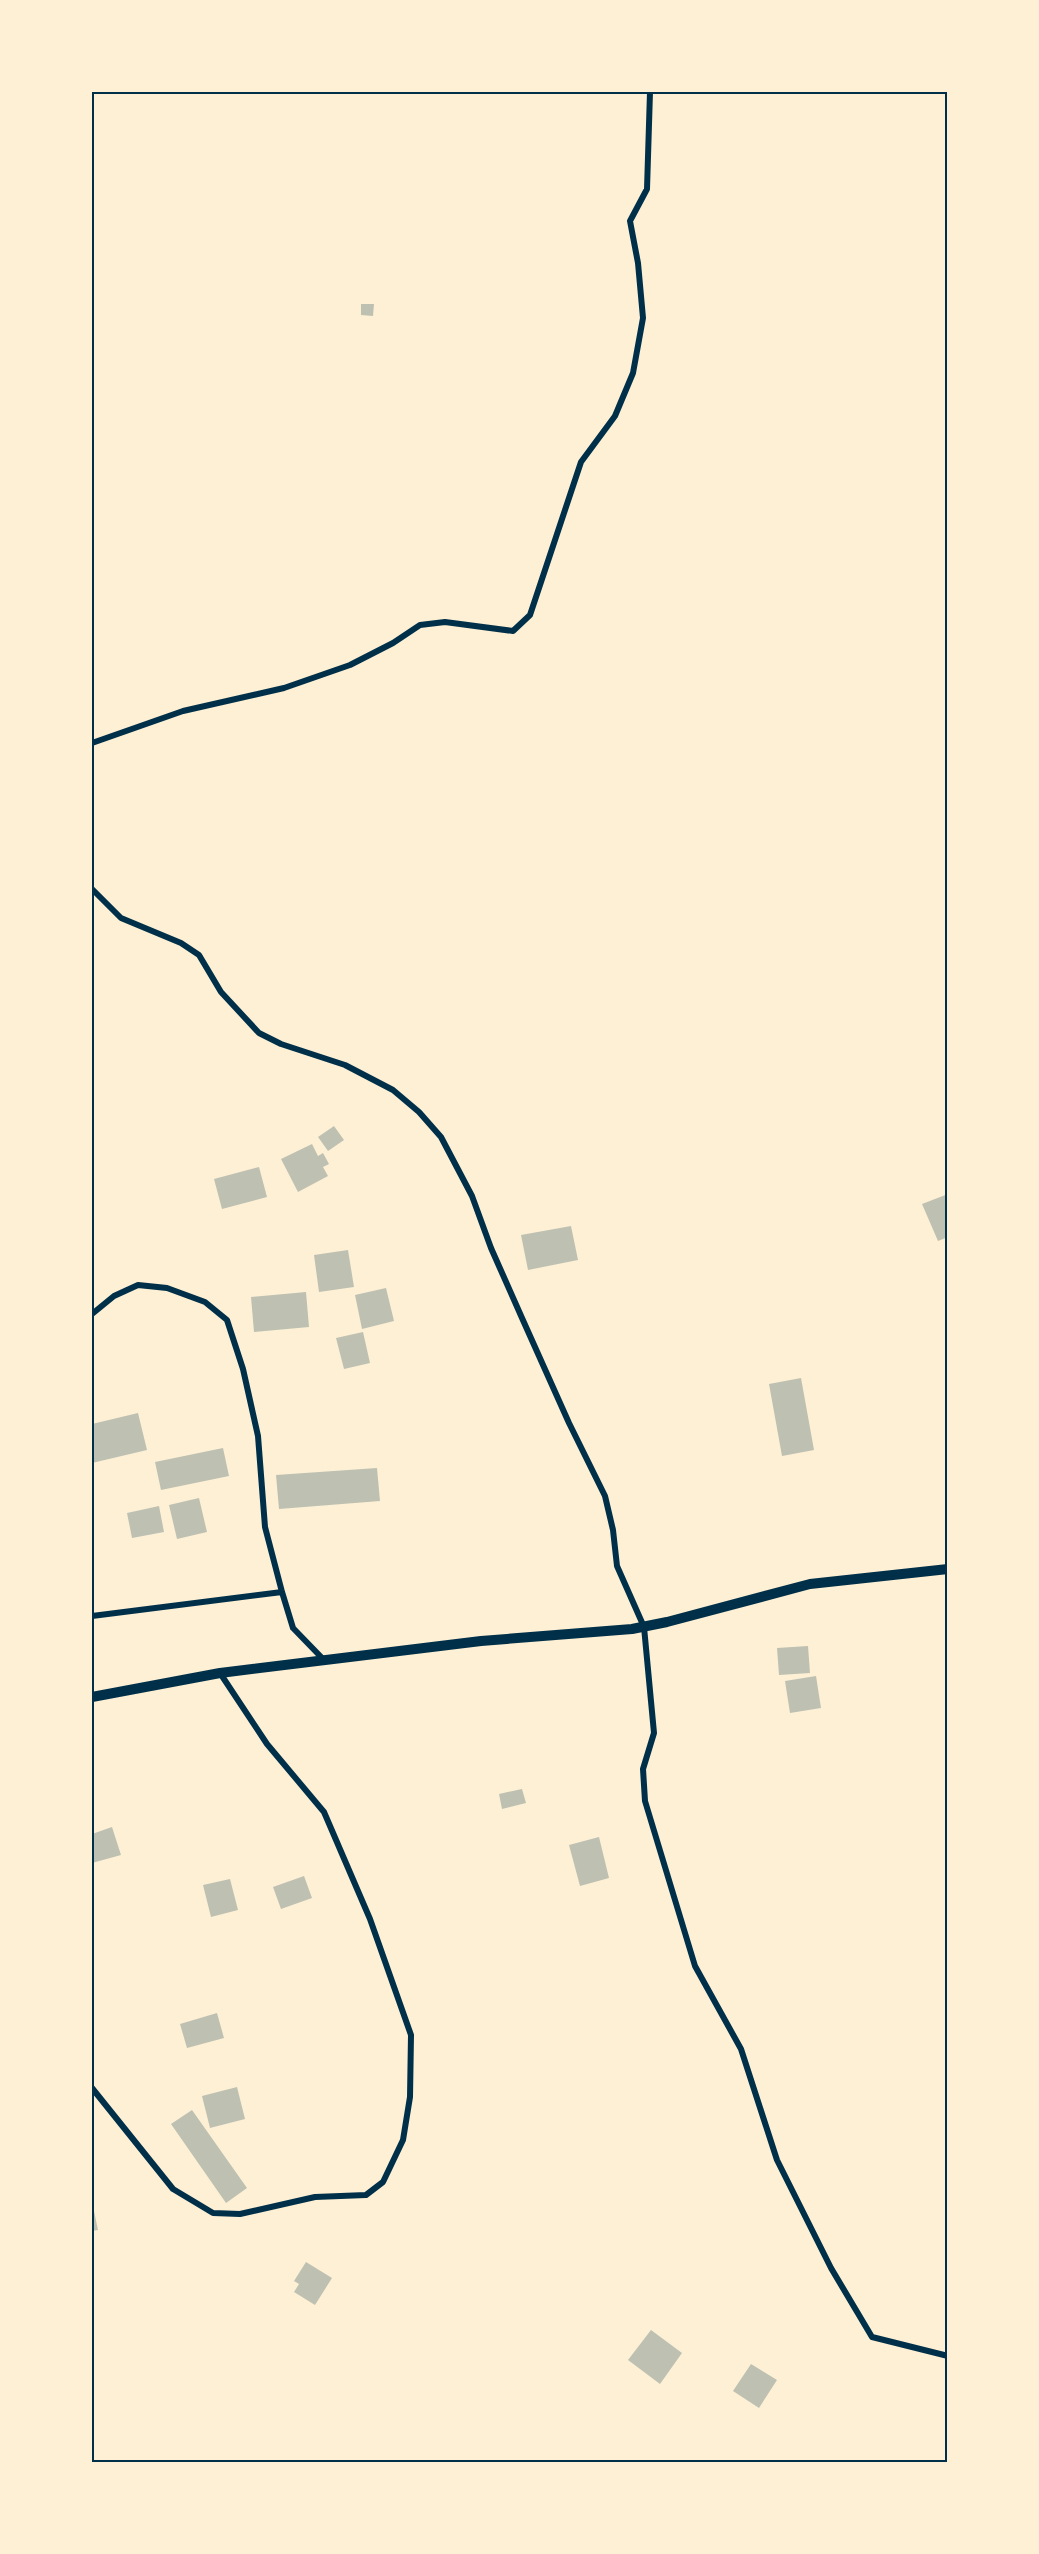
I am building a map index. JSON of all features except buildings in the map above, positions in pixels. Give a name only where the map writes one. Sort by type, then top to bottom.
[{"type":"street","points":[[92,742],[183,711],[284,688],[350,665],[393,643],[420,625],[446,622],[513,631],[530,615],[581,462],[615,416],[633,373],[643,318],[638,262],[630,221],[647,189],[650,92]]},
{"type":"street","points":[[92,889],[121,918],[182,943],[199,955],[222,992],[259,1033],[280,1044],[345,1065],[393,1090],[441,1137],[472,1196],[517,1308],[605,1496],[613,1530],[616,1566],[644,1627],[654,1733],[643,1769],[645,1801],[695,1966],[741,2049],[777,2160],[831,2268],[872,2337],[948,2356]]},
{"type":"street","points":[[92,1314],[114,1296],[138,1285],[166,1288],[205,1302],[227,1320],[243,1369],[258,1436],[265,1527],[282,1593],[293,1628],[325,1660]]},
{"type":"street","points":[[92,1696],[220,1673],[481,1641],[644,1627],[810,1584],[948,1569]]},
{"type":"street","points":[[92,1616],[282,1593]]},
{"type":"street","points":[[92,2088],[173,2189],[213,2212],[240,2214],[315,2197],[366,2195],[383,2182],[403,2140],[410,2097],[411,2035],[370,1919],[324,1812],[267,1744],[220,1673]]}]
